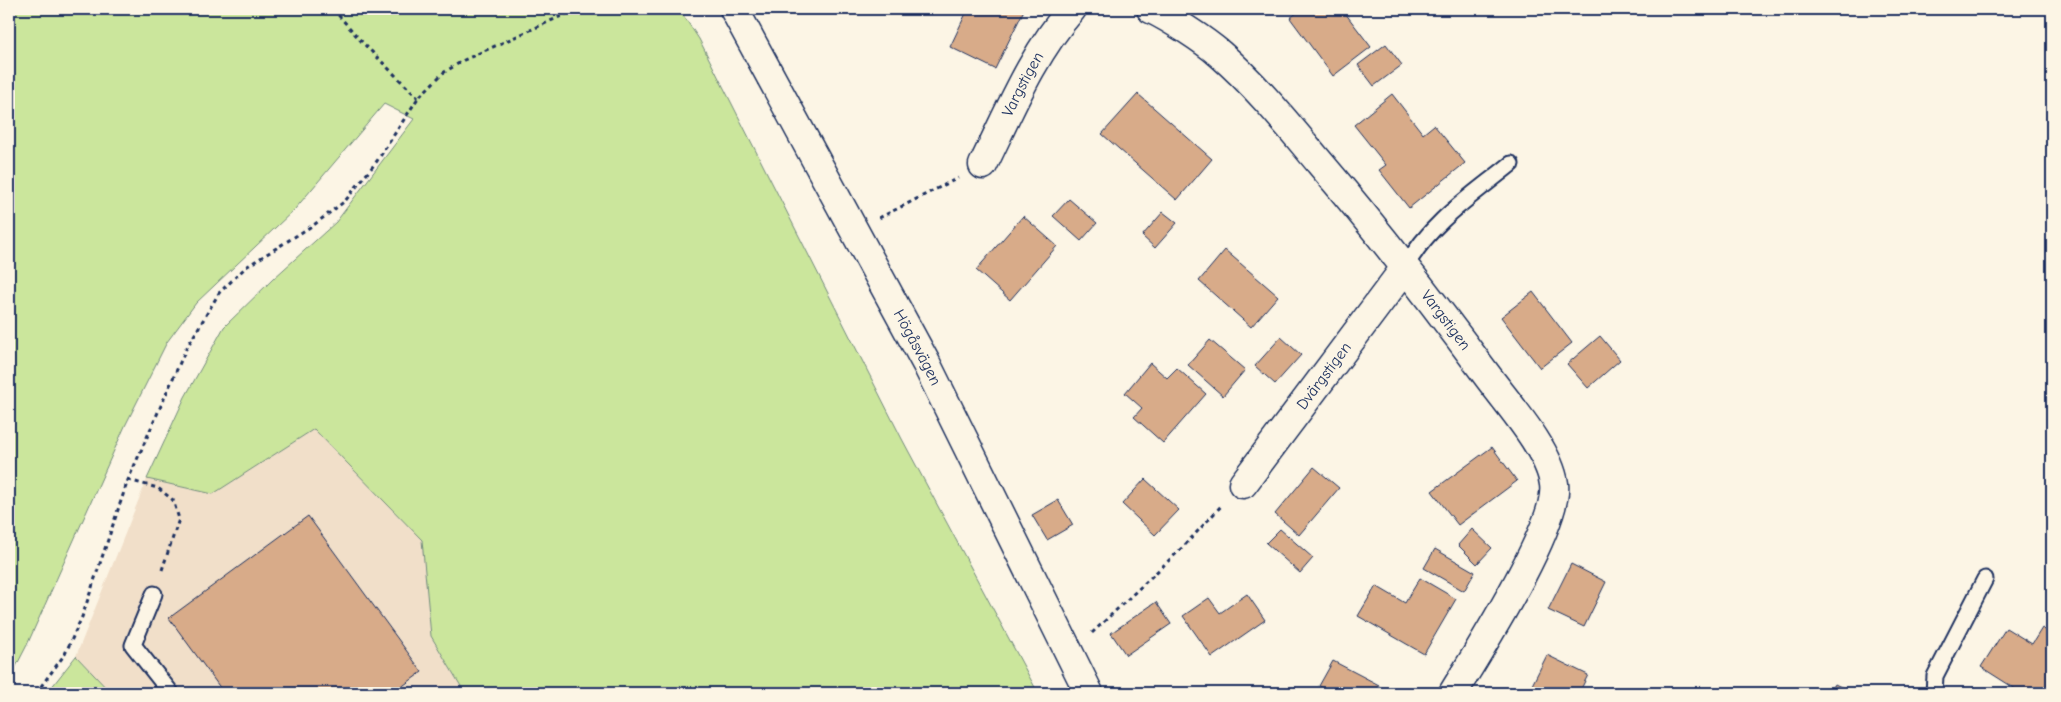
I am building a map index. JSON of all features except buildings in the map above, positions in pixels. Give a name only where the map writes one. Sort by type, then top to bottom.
[{"type":"street","name":"Högåsvägen","points":[[734,9],[926,363],[1089,693]]},
{"type":"street","name":"Vargstigen","points":[[984,165],[1024,83],[1057,26],[1072,9]]},
{"type":"street","name":"Vargstigen","points":[[1151,9],[1219,53],[1270,103],[1343,190],[1441,314],[1542,451],[1555,485],[1550,515],[1534,552],[1453,693]]},
{"type":"street","name":"Dvärgstigen","points":[[1243,484],[1405,268]]},
{"type":"lane","points":[[1405,268],[1412,255],[1438,224],[1511,164]]},
{"type":"lane","points":[[1934,693],[1935,676],[1985,579]]},
{"type":"lane","points":[[154,594],[133,645],[171,693]]},
{"type":"path","points":[[334,9],[362,44],[418,98]]},
{"type":"path","points":[[36,693],[65,654],[82,618],[128,480],[186,349],[219,293],[246,267],[315,224],[345,201],[377,161],[418,98],[443,73],[464,60],[577,9]]},
{"type":"path","points":[[854,231],[984,165]]},
{"type":"path","points":[[128,480],[158,488],[173,500],[179,519],[154,594]]},
{"type":"path","points":[[1070,654],[1184,546],[1243,484]]},
{"type":"shaded area","points":[[314,429],[422,540],[431,636],[465,693],[111,693],[76,656],[147,479],[213,494]]},
{"type":"green space","points":[[9,9],[679,9],[699,39],[902,439],[1038,693],[465,693],[431,636],[422,540],[314,429],[213,494],[147,479],[185,397],[224,327],[273,279],[336,222],[414,119],[384,104],[295,209],[196,303],[167,342],[125,426],[27,645],[9,680]]},
{"type":"green space","points":[[76,656],[111,693],[47,693]]}]
